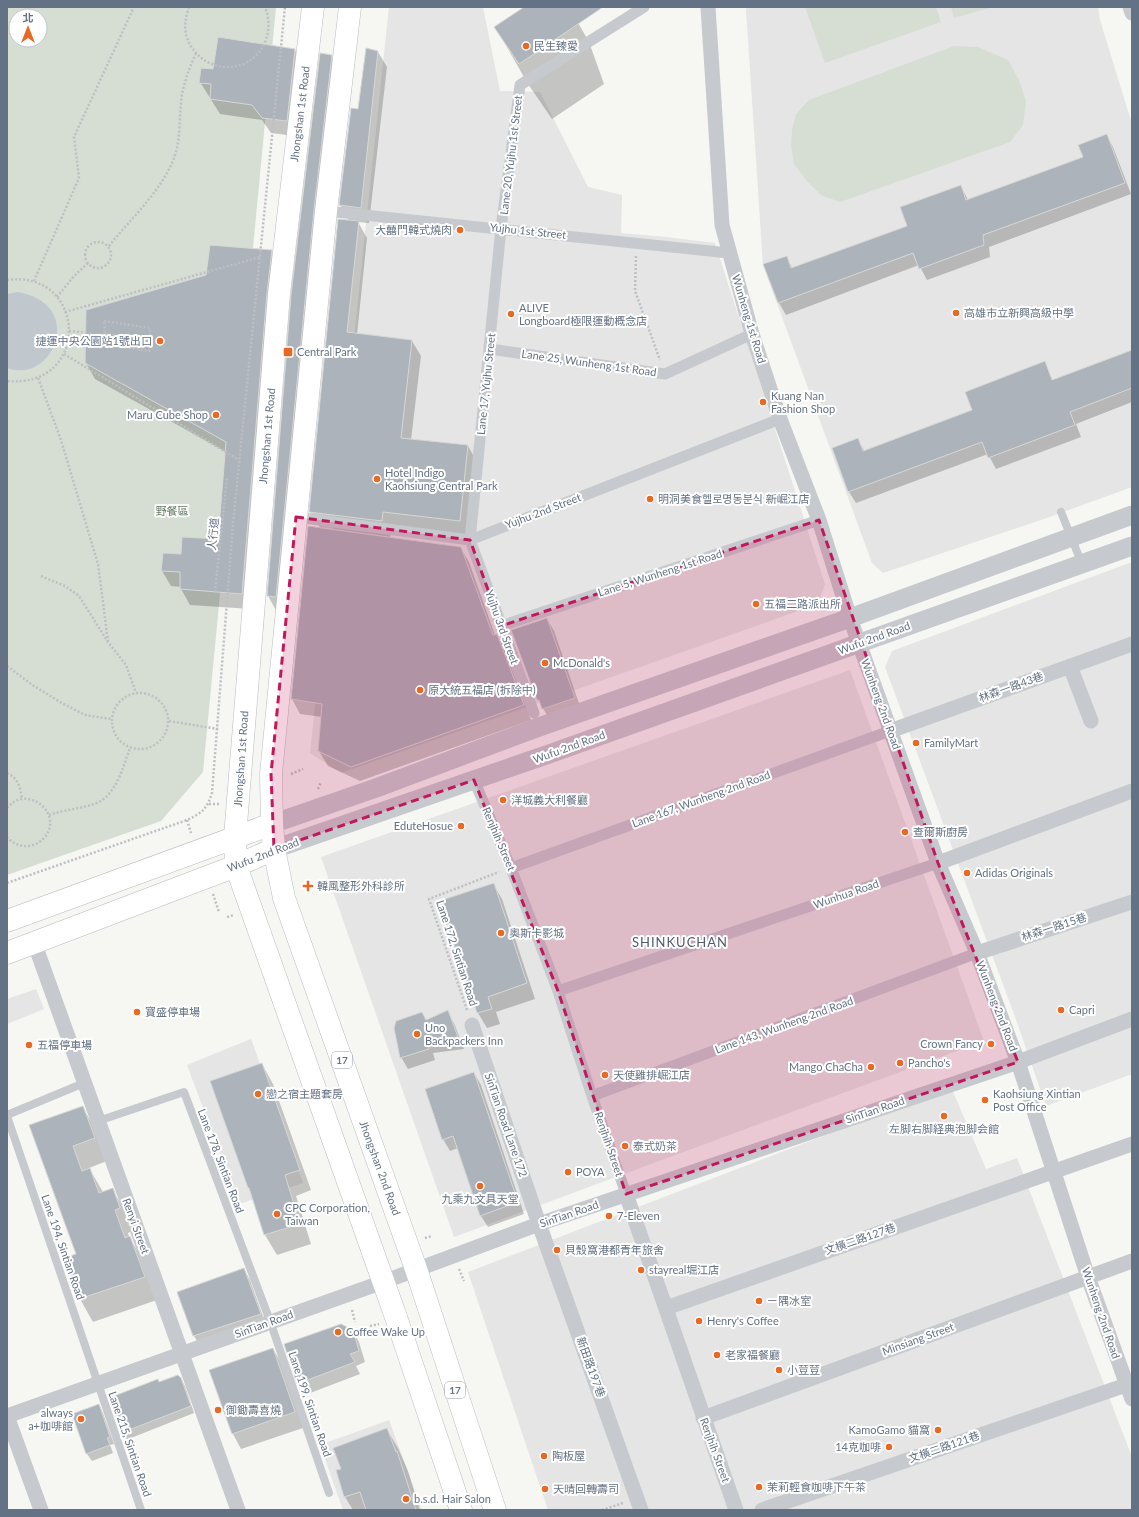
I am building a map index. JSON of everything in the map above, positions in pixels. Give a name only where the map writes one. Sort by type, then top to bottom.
[{"type":"main road","name":"Jhongshan 1st Road","points":[[236,866],[235,837],[279,294],[313,7]]},
{"type":"main road","points":[[7,921],[272,824],[271,774],[326,211],[350,7]]},
{"type":"main road","name":"Jhongshan 2nd Road","points":[[272,824],[274,849],[284,898],[416,1269],[495,1510]]},
{"type":"main road","name":"Wufu 2nd Road","points":[[7,953],[236,866],[274,849]]},
{"type":"main road","points":[[236,866],[400,1327],[461,1510]]},
{"type":"street","name":"Lane 20, Yujhu 1st Street","points":[[501,228],[520,85],[644,7]]},
{"type":"street","name":"Wunheng 1st Road","points":[[708,7],[722,224],[752,334],[780,419],[819,520],[850,618]]},
{"type":"street","points":[[1130,7],[1132,14]]},
{"type":"street","name":"Yujhu 1st Street","points":[[326,211],[501,228],[729,253]]},
{"type":"street","name":"Lane 17, Yujhu Street","points":[[470,540],[501,228]]},
{"type":"street","name":"Lane 25, Wunheng 1st Road","points":[[490,349],[665,374],[752,334]]},
{"type":"street","name":"Yujhu 2nd Street","points":[[296,517],[470,540],[780,419]]},
{"type":"street","points":[[272,824],[376,788],[539,727],[850,618],[1132,515]]},
{"type":"street","name":"Lane 5, Wunheng 1st Road","points":[[502,626],[819,520]]},
{"type":"street","name":"Yujhu 3rd Street","points":[[470,540],[534,713]]},
{"type":"street","name":"Wufu 2nd Road","points":[[274,849],[474,780],[1132,546]]},
{"type":"street","name":"Wunheng 2nd Road","points":[[850,618],[938,863],[977,953],[1018,1062],[1055,1171],[1088,1277],[1129,1384],[1132,1399]]},
{"type":"street","name":"林森一路43巷","points":[[890,731],[1132,644]]},
{"type":"street","points":[[1070,666],[1091,721]]},
{"type":"street","name":"Lane 167, Wunheng 2nd Road","points":[[511,868],[890,731]]},
{"type":"street","name":"Renjhih Street","points":[[474,780],[511,868],[558,991],[592,1096],[736,1510]]},
{"type":"street","name":"Wunhua Road","points":[[558,991],[938,863],[1132,791]]},
{"type":"street","name":"林森一路15巷","points":[[977,953],[1132,902]]},
{"type":"street","name":"Renyi Street","points":[[34,942],[238,1510]]},
{"type":"street","name":"Lane 143, Wunheng 2nd Road","points":[[592,1096],[977,953]]},
{"type":"street","name":"SinTian Road","points":[[7,1416],[383,1282],[539,1224],[1018,1062],[1132,1018]]},
{"type":"street","name":"SinTian Road Lane 172","points":[[472,1025],[539,1224]]},
{"type":"street","name":"文橫二路127巷","points":[[666,1308],[1132,1144]]},
{"type":"street","name":"新田路197巷","points":[[539,1224],[640,1504]]},
{"type":"street","name":"Minsiang Street","points":[[703,1418],[1132,1261]]},
{"type":"street","name":"文橫二路121巷","points":[[762,1510],[1129,1384]]},
{"type":"street","points":[[7,1416],[41,1510]]},
{"type":"lane","points":[[1061,512],[1082,564]]},
{"type":"lane","name":"Lane 194, Sintian Road","points":[[84,1083],[7,1115],[98,1384]]},
{"type":"lane","name":"Lane 178, Sintian Road","points":[[98,1121],[184,1092],[270,1321]]},
{"type":"lane","name":"Lane 199, Sintian Road","points":[[270,1321],[329,1494]]},
{"type":"lane","name":"Lane 215, Sintian Road","points":[[98,1384],[141,1510]]},
{"type":"path","points":[[34,281],[79,178],[74,137],[134,7]]},
{"type":"path","points":[[189,7],[185,20],[186,35],[192,48],[202,58],[214,65],[228,67],[243,64],[255,57],[264,47],[269,34],[269,21],[265,7]]},
{"type":"path","points":[[7,883],[187,820],[201,813],[208,804],[212,794],[233,524],[285,7]]},
{"type":"path","points":[[109,246],[151,198],[176,152],[183,88],[188,71],[196,53]]},
{"type":"path","points":[[97,241],[105,243],[109,246],[112,254],[111,259],[106,266],[96,268],[88,263],[85,252],[90,244],[97,241]]},
{"type":"path","points":[[636,243],[635,291],[665,374]]},
{"type":"path","points":[[65,312],[260,257]]},
{"type":"path","points":[[57,297],[74,276],[88,263]]},
{"type":"path","points":[[7,280],[18,279],[34,281],[50,290],[62,303],[68,319],[69,331],[69,337],[64,354],[53,368],[38,378],[21,382],[7,381]]},
{"type":"path","points":[[104,321],[150,328],[149,351],[103,344],[105,334],[104,321]]},
{"type":"path","points":[[69,331],[92,333]]},
{"type":"path","points":[[105,334],[150,339]]},
{"type":"path","points":[[64,354],[240,460]]},
{"type":"path","points":[[38,378],[61,440],[98,564],[108,642]]},
{"type":"path","name":"人行道","points":[[214,592],[227,477]]},
{"type":"path","points":[[41,576],[65,586],[79,596],[108,642],[126,665],[136,693]]},
{"type":"path","points":[[7,666],[31,684],[85,715],[111,719]]},
{"type":"path","points":[[136,693],[145,693],[162,703],[167,711],[168,721],[167,730],[163,738],[148,748],[139,750],[130,748],[121,743],[115,737],[111,719],[113,710],[119,701],[126,696],[136,693]]},
{"type":"path","points":[[168,721],[218,728]]},
{"type":"path","points":[[49,815],[60,811],[94,804],[102,800],[119,778],[130,748]]},
{"type":"path","points":[[7,774],[13,776],[18,781],[22,799]]},
{"type":"path","points":[[7,808],[17,800],[32,799],[40,803],[45,808],[49,815],[50,823],[48,831],[44,837],[38,843],[31,846],[16,844],[7,837]]},
{"type":"path","name":"Lane 172, Sintian Road","points":[[472,1025],[429,899],[511,868]]},
{"type":"path","points":[[602,1510],[640,1504]]},
{"type":"highlighted area","points":[[296,517],[470,540],[501,626],[819,520],[938,863],[1018,1062],[626,1194],[558,991],[474,780],[274,849],[271,774]]},
{"type":"shaded area","points":[[389,7],[483,7],[500,91],[540,92],[588,187],[622,195],[621,233],[715,243],[825,584],[818,604],[341,773],[310,753]]},
{"type":"shaded area","name":"高雄市立新興高級中學","points":[[747,7],[1098,7],[1100,20],[1132,124],[1132,487],[1044,519],[883,573],[872,563],[763,265]]},
{"type":"shaded area","points":[[18,292],[39,299],[52,311],[57,326],[56,341],[49,355],[38,365],[24,370],[7,368],[7,294]]},
{"type":"shaded area","points":[[1132,562],[1132,1074],[1046,1106],[1014,1014],[885,667],[892,651]]},
{"type":"shaded area","points":[[850,670],[984,1041],[454,1237],[321,857]]},
{"type":"shaded area","points":[[36,989],[44,1009],[7,1024],[7,999]]},
{"type":"shaded area","points":[[251,1039],[303,1183],[239,1204],[187,1065]]},
{"type":"shaded area","points":[[951,1087],[986,1169],[1017,1158],[1132,1457],[1132,1510],[548,1510],[468,1272]]},
{"type":"shaded area","points":[[389,1420],[422,1510],[343,1510],[320,1445]]},
{"type":"green space","name":"野餐區","points":[[7,7],[276,7],[203,772],[161,821],[7,875]]},
{"type":"green space","points":[[805,7],[936,7],[941,22],[825,63]]},
{"type":"green space","points":[[951,7],[993,7],[954,18]]},
{"type":"green space","points":[[954,46],[978,47],[1008,60],[1019,80],[1026,101],[1023,125],[1010,142],[840,202],[821,195],[807,181],[794,164],[791,145],[792,130],[796,114],[809,100]]},
{"type":"building","name":"民生臻愛","points":[[524,7],[603,7],[519,64],[494,27]]},
{"type":"building","points":[[218,37],[295,49],[287,121],[262,118],[252,105],[210,99],[211,84],[199,83],[201,68],[213,69]]},
{"type":"building","points":[[366,48],[378,51],[361,208],[339,205],[351,108],[358,109]]},
{"type":"building","points":[[320,53],[332,55],[314,210],[276,597],[267,596],[291,295]]},
{"type":"building","points":[[1107,134],[1125,183],[983,235],[984,245],[919,269],[913,253],[778,303],[763,264],[787,256],[791,268],[907,226],[900,207],[961,185],[966,200],[1083,157],[1078,145]]},
{"type":"building","points":[[338,219],[359,221],[347,332],[412,340],[401,438],[468,445],[460,521],[383,512],[382,521],[309,512]]},
{"type":"building","points":[[210,245],[272,250],[267,293],[242,594],[180,589],[180,572],[161,571],[163,553],[181,554],[182,537],[218,539],[226,442],[85,363],[86,310],[206,275]]},
{"type":"building","points":[[1132,350],[1132,388],[1070,412],[1075,425],[988,458],[982,442],[848,492],[832,448],[858,438],[863,451],[972,410],[965,392],[1045,361],[1052,380]]},
{"type":"building","points":[[308,526],[461,547],[493,635],[497,634],[524,705],[351,767],[318,751],[322,704],[291,699]]},
{"type":"building","name":"McDonald's","points":[[547,618],[575,698],[542,709],[539,700],[537,700],[511,630]]},
{"type":"building","points":[[494,883],[527,983],[488,997],[492,1009],[477,1013],[439,901]]},
{"type":"building","points":[[448,1010],[458,1037],[427,1042],[429,1049],[400,1058],[394,1028],[396,1021],[422,1012],[426,1020]]},
{"type":"building","points":[[262,1063],[300,1170],[285,1175],[300,1224],[264,1235],[249,1188],[210,1081]]},
{"type":"building","points":[[474,1072],[518,1202],[480,1216],[453,1136],[442,1140],[425,1089]]},
{"type":"building","points":[[83,1106],[95,1138],[73,1146],[82,1171],[90,1168],[99,1193],[113,1188],[120,1208],[115,1210],[125,1238],[130,1236],[145,1277],[79,1299],[65,1258],[76,1254],[29,1125]]},
{"type":"building","points":[[244,1268],[261,1314],[193,1336],[177,1292]]},
{"type":"building","points":[[341,1324],[353,1330],[359,1351],[350,1354],[355,1362],[297,1384],[284,1344]]},
{"type":"building","points":[[273,1348],[295,1412],[232,1434],[209,1370]]},
{"type":"building","points":[[178,1375],[181,1378],[191,1406],[121,1433],[109,1398],[158,1379],[159,1382]]},
{"type":"building","points":[[99,1404],[110,1437],[107,1438],[110,1445],[86,1454],[72,1414]]},
{"type":"building","points":[[387,1428],[396,1452],[397,1451],[416,1510],[366,1510],[360,1492],[344,1497],[336,1470],[341,1469],[333,1448]]},
{"type":"place","name":"民生臻愛","points":[[526,46]]},
{"type":"place","name":"大囍門韓式燒肉","points":[[460,230]]},
{"type":"place","name":"高雄市立新興高級中學","points":[[956,313]]},
{"type":"place","name":"ALIVE Longboard極限運動概念店","points":[[511,314]]},
{"type":"place","name":"捷運中央公園站1號出口","points":[[160,341]]},
{"type":"place","name":"Central Park","points":[[288,352]]},
{"type":"place","name":"Kuang Nan Fashion Shop","points":[[763,402]]},
{"type":"place","name":"Maru Cube Shop","points":[[216,415]]},
{"type":"place","name":"Hotel Indigo Kaohsiung Central Park","points":[[377,479]]},
{"type":"place","name":"明洞美食헬로명동분식 新崛江店","points":[[650,499]]},
{"type":"place","name":"五福二路派出所","points":[[756,604]]},
{"type":"place","name":"McDonald's","points":[[545,663]]},
{"type":"place","name":"原大統五福店 (拆除中)","points":[[420,690]]},
{"type":"place","name":"FamilyMart","points":[[916,743]]},
{"type":"place","name":"洋城義大利餐廳","points":[[503,800]]},
{"type":"place","name":"EduteHosue","points":[[461,826]]},
{"type":"place","name":"查爾斯廚房","points":[[905,832]]},
{"type":"place","name":"Adidas Originals","points":[[967,873]]},
{"type":"place","name":"韓風整形外科診所","points":[[308,886]]},
{"type":"place","name":"奧斯卡影城","points":[[501,933]]},
{"type":"place","name":"Capri","points":[[1061,1010]]},
{"type":"place","name":"寶盛停車場","points":[[137,1012]]},
{"type":"place","name":"Uno Backpackers Inn","points":[[417,1034]]},
{"type":"place","name":"Crown Fancy","points":[[991,1044]]},
{"type":"place","name":"五福停車場","points":[[29,1045]]},
{"type":"place","name":"Pancho's","points":[[900,1063]]},
{"type":"place","name":"Mango ChaCha","points":[[871,1067]]},
{"type":"place","name":"天使雞排崛江店","points":[[605,1075]]},
{"type":"place","name":"戀之宿主題套房","points":[[258,1094]]},
{"type":"place","name":"Kaohsiung Xintian Post Office","points":[[985,1100]]},
{"type":"place","name":"左脚右脚経典泡脚会館","points":[[944,1116]]},
{"type":"place","name":"泰式奶茶","points":[[625,1146]]},
{"type":"place","name":"POYA","points":[[568,1172]]},
{"type":"place","name":"九乘九文具天堂","points":[[480,1186]]},
{"type":"place","name":"CPC Corporation, Taiwan","points":[[277,1214]]},
{"type":"place","name":"7-Eleven","points":[[609,1216]]},
{"type":"place","name":"貝殼窩港都青年旅舍","points":[[557,1250]]},
{"type":"place","name":"stayreal堀江店","points":[[641,1270]]},
{"type":"place","name":"ㄧ隅冰室","points":[[759,1301]]},
{"type":"place","name":"Henry's Coffee","points":[[699,1321]]},
{"type":"place","name":"Coffee Wake Up","points":[[338,1332]]},
{"type":"place","name":"老家福餐廳","points":[[717,1355]]},
{"type":"place","name":"小荳荳","points":[[779,1370]]},
{"type":"place","name":"御鋤壽喜燒","points":[[218,1410]]},
{"type":"place","name":"always a+咖啡館","points":[[81,1419]]},
{"type":"place","name":"KamoGamo 貓窩","points":[[938,1430]]},
{"type":"place","name":"14克咖啡","points":[[889,1447]]},
{"type":"place","name":"陶板屋","points":[[544,1456]]},
{"type":"place","name":"茉莉輕食咖啡下午茶","points":[[759,1487]]},
{"type":"place","name":"天晴回轉壽司","points":[[545,1489]]},
{"type":"place","name":"b.s.d. Hair Salon","points":[[406,1499]]},
{"type":"district","name":"SHINKUCHAN","points":[[680,942]]}]
